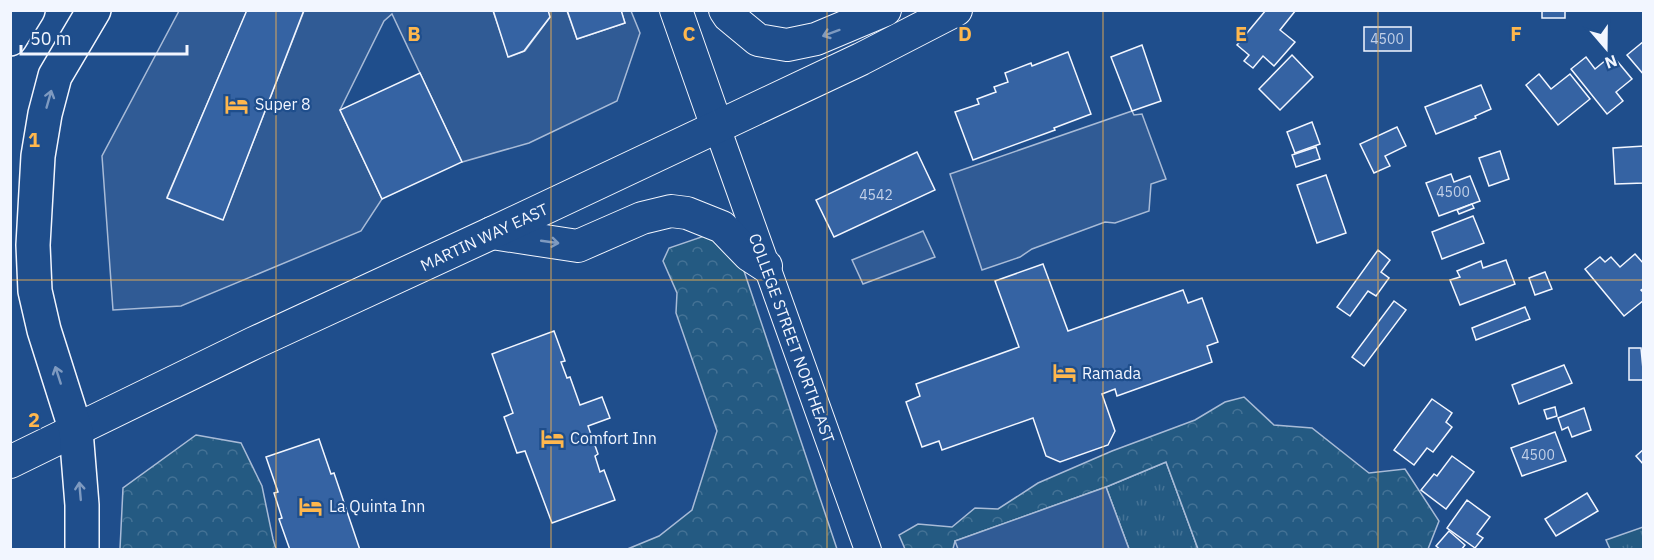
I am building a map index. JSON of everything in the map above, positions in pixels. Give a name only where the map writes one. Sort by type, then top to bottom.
[{"type":"highway","points":[[10,39],[28,10]]},
{"type":"highway","points":[[82,549],[82,505],[76,431],[44,330],[35,291],[34,195],[45,114],[56,76],[94,10]]},
{"type":"main road","points":[[676,10],[717,127]]},
{"type":"main road","points":[[725,10],[758,40],[787,45],[816,39],[885,10]]},
{"type":"main road","name":"MARTIN WAY EAST","points":[[10,462],[254,343],[861,59],[956,10]]},
{"type":"main road","points":[[492,233],[578,246],[642,218],[672,211],[687,213],[722,227],[749,255],[766,266]]},
{"type":"street","name":"COLLEGE STREET NORTHEAST","points":[[717,127],[868,549]]},
{"type":"green space","points":[[710,234],[740,259],[837,549],[625,550],[659,536],[692,510],[717,431],[676,313],[677,293],[663,261],[669,248]]},
{"type":"green space","points":[[1244,397],[1274,425],[1312,428],[1369,473],[1405,469],[1439,521],[1428,549],[1198,549],[1166,462],[1106,487],[955,541],[953,549],[905,549],[899,535],[918,524],[952,527],[975,508],[998,509],[1038,483],[1112,451],[1195,420],[1225,402]]},
{"type":"green space","points":[[196,435],[241,443],[262,486],[276,549],[120,549],[123,488]]},
{"type":"green space","points":[[1166,462],[1198,549],[1129,549],[1106,487]]},
{"type":"green space","points":[[1643,527],[1643,549],[1610,549],[1606,540]]},
{"type":"shaded area","points":[[179,11],[247,11],[167,197],[223,219],[304,11],[493,11],[509,57],[525,51],[550,17],[548,11],[567,11],[577,39],[625,23],[621,11],[631,11],[640,33],[617,101],[529,143],[462,162],[392,14],[384,21],[340,110],[382,199],[361,231],[181,306],[113,310],[102,156]]},
{"type":"shaded area","points":[[1132,111],[1134,115],[1142,114],[1166,179],[1151,184],[1149,211],[1115,223],[1105,222],[982,270],[950,174]]},
{"type":"shaded area","points":[[923,231],[935,257],[863,284],[852,260]]},
{"type":"shaded area","points":[[1106,487],[1129,549],[958,549],[955,541]]},
{"type":"building","name":"Super 8","points":[[247,10],[304,10],[223,220],[167,198]]},
{"type":"building","points":[[493,10],[548,10],[550,17],[524,51],[508,57]]},
{"type":"building","points":[[567,10],[621,10],[625,23],[577,39]]},
{"type":"building","points":[[1266,10],[1296,10],[1280,30],[1295,42],[1274,66],[1263,56],[1253,68],[1244,61],[1249,55],[1237,45]]},
{"type":"building","points":[[1542,10],[1565,10],[1565,18],[1542,18]]},
{"type":"building","points":[[1364,27],[1411,27],[1411,51],[1364,51]]},
{"type":"building","points":[[1644,41],[1644,75],[1627,55]]},
{"type":"building","points":[[1142,45],[1161,101],[1132,111],[1111,57]]},
{"type":"building","points":[[1068,52],[1091,114],[1054,128],[1055,130],[973,160],[955,112],[979,104],[977,99],[996,92],[994,87],[1008,82],[1005,73],[1031,63],[1032,66]]},
{"type":"building","points":[[1292,55],[1313,77],[1280,110],[1259,89]]},
{"type":"building","points":[[1612,55],[1632,79],[1616,92],[1623,101],[1607,114],[1571,69],[1586,57],[1595,69]]},
{"type":"building","points":[[420,73],[462,162],[382,199],[340,110]]},
{"type":"building","points":[[1539,74],[1551,89],[1570,74],[1590,99],[1558,125],[1526,85]]},
{"type":"building","points":[[1481,85],[1491,109],[1475,116],[1476,118],[1436,134],[1425,107]]},
{"type":"building","points":[[1312,122],[1320,144],[1295,153],[1287,132]]},
{"type":"building","points":[[1397,127],[1406,146],[1385,156],[1390,166],[1374,173],[1360,144]]},
{"type":"building","points":[[1644,146],[1644,183],[1615,184],[1613,148]]},
{"type":"building","points":[[1316,147],[1320,159],[1296,167],[1292,155]]},
{"type":"building","points":[[1500,151],[1509,179],[1489,186],[1479,158]]},
{"type":"building","points":[[917,152],[935,190],[834,237],[816,200]]},
{"type":"building","points":[[1451,174],[1454,182],[1470,176],[1480,201],[1439,216],[1426,183]]},
{"type":"building","points":[[1326,175],[1346,233],[1317,243],[1297,185]]},
{"type":"building","points":[[1472,204],[1474,208],[1459,214],[1457,210]]},
{"type":"building","points":[[1473,216],[1484,243],[1442,259],[1432,232]]},
{"type":"building","points":[[1378,250],[1390,260],[1381,272],[1389,278],[1376,296],[1368,291],[1350,316],[1337,307]]},
{"type":"building","points":[[1635,254],[1644,264],[1644,288],[1641,290],[1644,293],[1644,300],[1624,316],[1585,269],[1600,257],[1605,262],[1611,257],[1620,267]]},
{"type":"building","points":[[1506,260],[1515,284],[1460,305],[1450,280],[1460,277],[1457,271],[1481,261],[1483,268]]},
{"type":"building","name":"Ramada","points":[[1043,264],[1068,331],[1183,290],[1188,303],[1202,298],[1218,342],[1207,346],[1212,362],[1117,396],[1115,389],[1102,394],[1115,431],[1108,445],[1060,462],[1046,456],[1033,418],[942,450],[939,441],[922,447],[906,402],[920,396],[916,384],[1019,347],[995,281]]},
{"type":"building","points":[[1545,272],[1552,289],[1535,295],[1529,278]]},
{"type":"building","points":[[1394,301],[1406,310],[1364,366],[1352,357]]},
{"type":"building","points":[[1525,307],[1530,319],[1476,340],[1472,328]]},
{"type":"building","name":"Comfort Inn","points":[[554,331],[565,361],[561,362],[567,378],[570,377],[580,405],[602,397],[610,418],[588,426],[598,454],[595,456],[600,472],[604,470],[615,500],[552,523],[525,451],[517,453],[504,417],[513,413],[492,354]]},
{"type":"building","points":[[1629,348],[1641,348],[1644,380],[1629,380]]},
{"type":"building","points":[[1564,365],[1572,383],[1519,404],[1512,385]]},
{"type":"building","points":[[1432,399],[1452,413],[1446,422],[1452,427],[1433,452],[1427,448],[1414,465],[1394,450]]},
{"type":"building","points":[[1555,407],[1557,416],[1547,419],[1544,410]]},
{"type":"building","points":[[1584,408],[1591,430],[1572,437],[1568,427],[1562,430],[1558,418]]},
{"type":"building","points":[[1555,432],[1566,461],[1522,476],[1511,448]]},
{"type":"building","name":"La Quinta Inn","points":[[319,439],[331,474],[334,473],[360,550],[290,550],[279,519],[282,518],[274,493],[278,492],[266,457]]},
{"type":"building","points":[[1644,449],[1644,465],[1636,456]]},
{"type":"building","points":[[1452,456],[1474,472],[1446,509],[1421,490],[1434,474],[1437,476]]},
{"type":"building","points":[[1587,493],[1598,511],[1556,536],[1545,519]]},
{"type":"building","points":[[1467,500],[1490,517],[1477,534],[1483,538],[1475,548],[1447,528]]},
{"type":"building","points":[[1449,531],[1465,545],[1461,550],[1441,550],[1436,546]]},
{"type":"place","name":"Super 8","points":[[237,104]]},
{"type":"place","name":"Ramada","points":[[1064,373]]},
{"type":"place","name":"Comfort Inn","points":[[552,438]]},
{"type":"place","name":"La Quinta Inn","points":[[311,506]]}]
